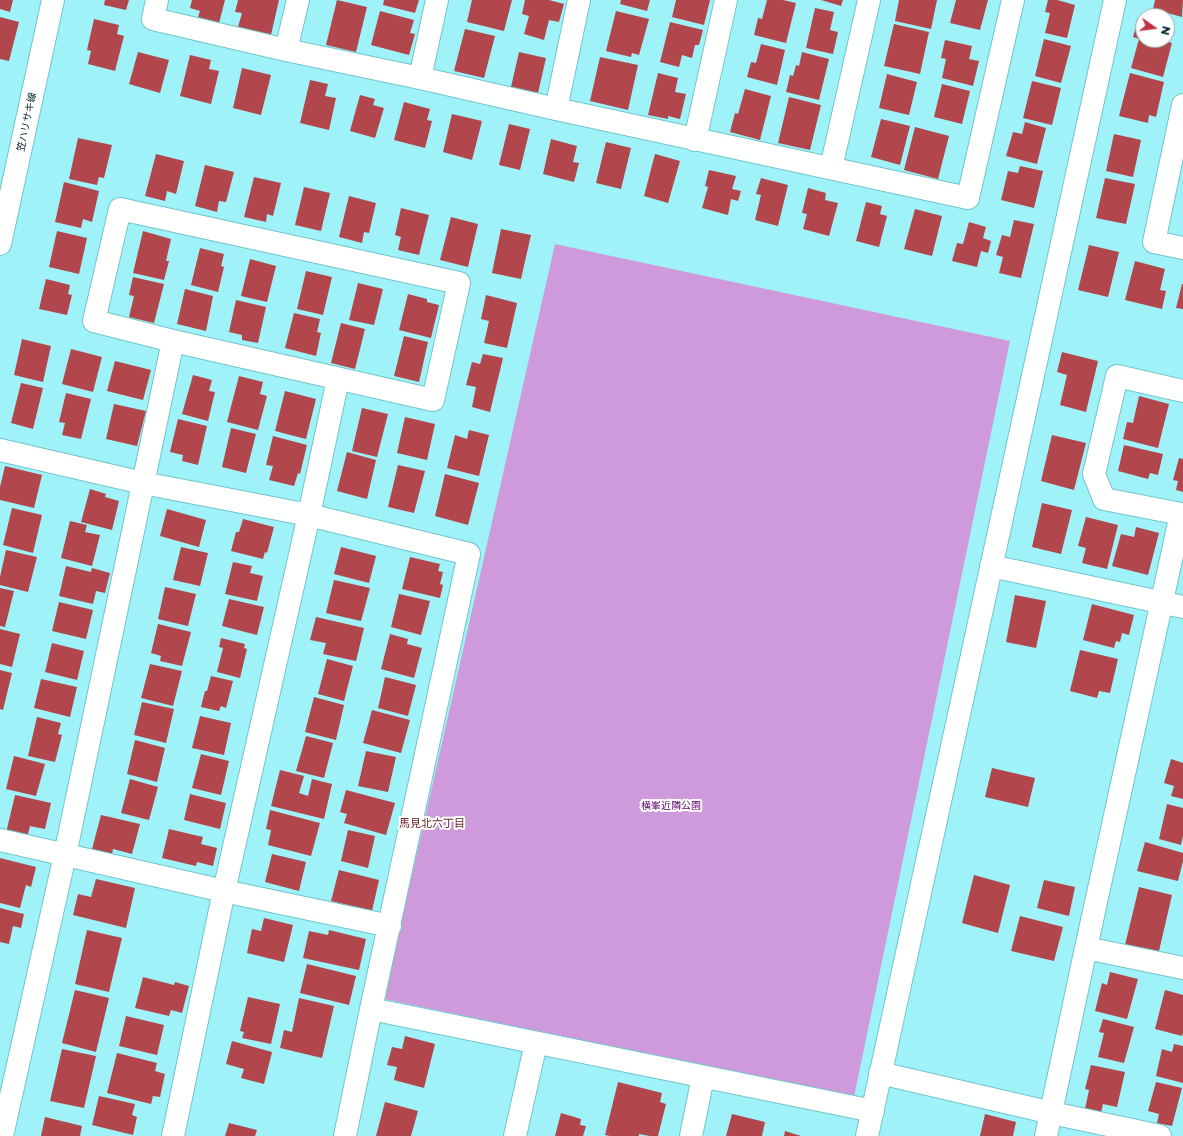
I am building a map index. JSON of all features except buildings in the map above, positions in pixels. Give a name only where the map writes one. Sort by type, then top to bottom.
[{"type":"street","name":"笠ハリサキ線","points":[[0,244],[53,0]]},
{"type":"street","points":[[157,0],[153,19],[286,50],[420,78],[695,140],[968,198],[1013,0]]},
{"type":"street","points":[[286,50],[298,0]]},
{"type":"street","points":[[420,78],[438,0]]},
{"type":"street","points":[[556,109],[579,0]]},
{"type":"street","points":[[695,140],[726,0]]},
{"type":"street","points":[[831,168],[869,0]]},
{"type":"street","points":[[867,1136],[1115,0]]},
{"type":"street","points":[[1183,105],[1154,242],[1183,248]]},
{"type":"street","points":[[120,209],[459,283],[433,400],[173,341],[94,321],[120,209]]},
{"type":"street","points":[[2,1136],[65,855],[173,341]]},
{"type":"street","points":[[1046,1136],[1161,602],[1182,514],[1104,499],[1094,474],[1117,376],[1183,391]]},
{"type":"street","points":[[173,1136],[224,891],[309,515],[338,379]]},
{"type":"street","points":[[0,450],[143,483],[309,515],[469,554],[345,1136]]},
{"type":"street","points":[[992,566],[1183,607]]},
{"type":"street","points":[[0,840],[224,891],[390,926]]},
{"type":"street","points":[[1086,948],[1183,968]]},
{"type":"street","points":[[371,1009],[872,1111]]},
{"type":"street","points":[[515,1136],[536,1043]]},
{"type":"street","points":[[880,1073],[1052,1113],[1160,1136]]},
{"type":"street","points":[[691,1136],[703,1077]]},
{"type":"green space","name":"横峯近隣公園","points":[[555,244],[1010,341],[854,1097],[384,999]]},
{"type":"district","name":"馬見北六丁目","points":[[432,824]]}]
